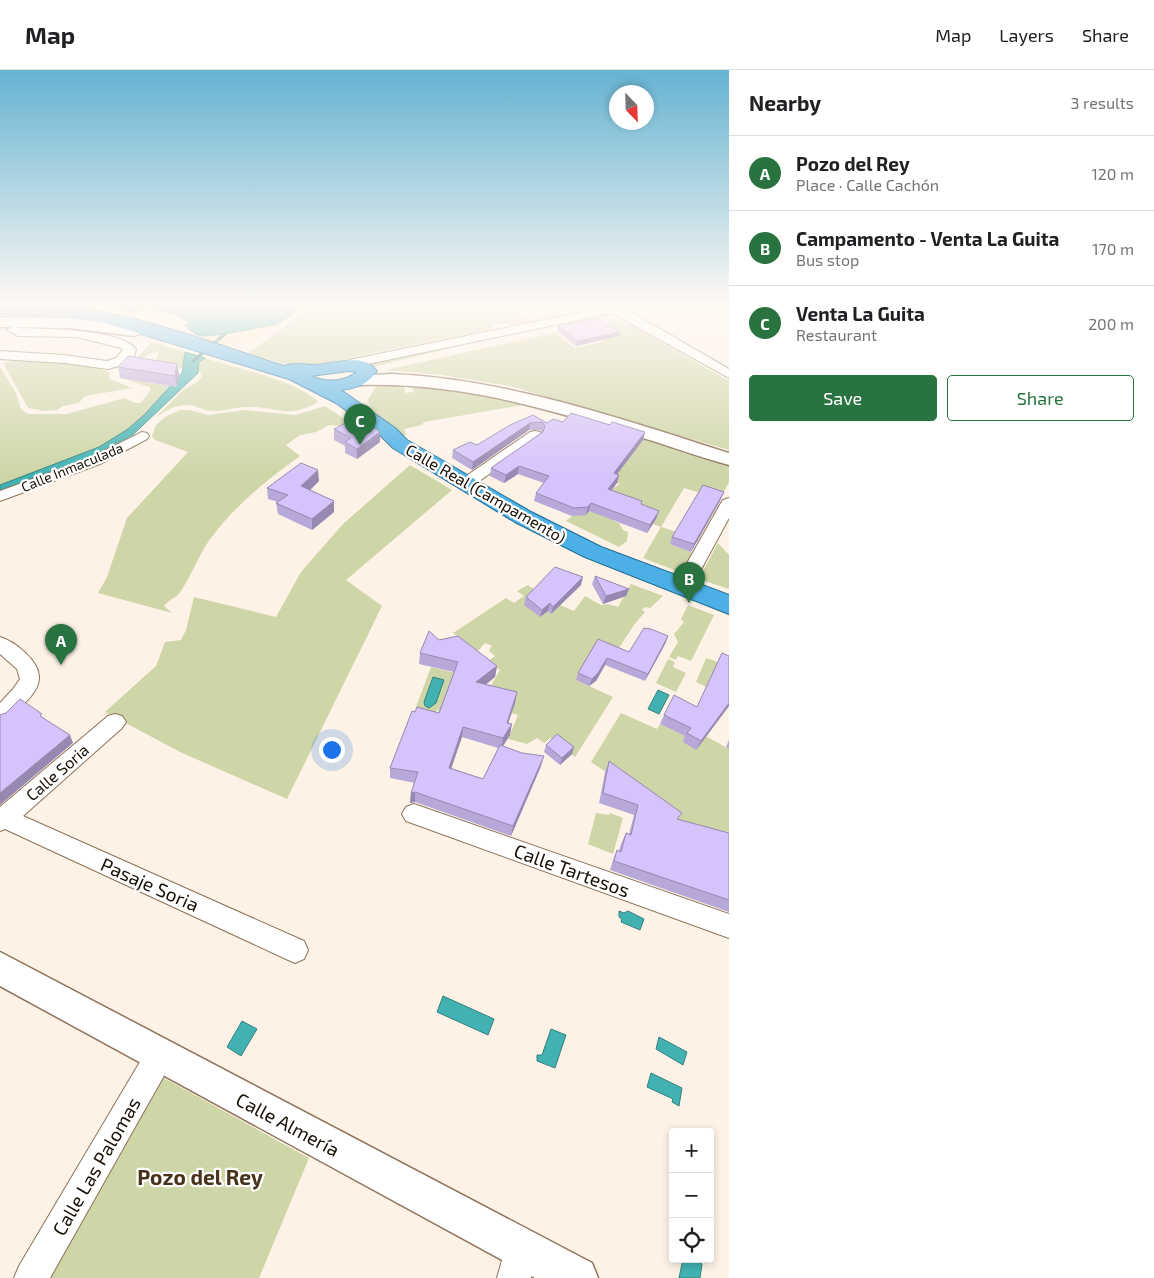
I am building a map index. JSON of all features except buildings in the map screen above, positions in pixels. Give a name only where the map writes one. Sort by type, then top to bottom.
[{"type":"highway","points":[[248,362],[270,374],[323,394]]},
{"type":"highway","points":[[250,362],[295,375],[382,435],[400,444]]},
{"type":"highway","points":[[253,362],[301,371],[330,369],[349,364],[357,365],[364,376]]},
{"type":"highway","points":[[323,394],[322,376],[330,369]]},
{"type":"highway","points":[[323,394],[338,385],[364,376]]},
{"type":"highway","points":[[362,412],[356,391],[364,376]]},
{"type":"highway","name":"Calle Real (Campamento)","points":[[323,394],[362,412],[400,444],[464,484],[560,537],[624,565],[729,605]]},
{"type":"street","points":[[86,362],[108,365],[119,362]]},
{"type":"street","points":[[349,364],[357,362]]},
{"type":"street","points":[[364,376],[421,362]]},
{"type":"street","points":[[709,362],[729,374]]},
{"type":"street","points":[[364,376],[476,387],[519,396],[729,458]]},
{"type":"street","points":[[464,484],[535,435]]},
{"type":"street","name":"Calle Inmaculada","points":[[0,496],[95,461],[142,436]]},
{"type":"street","points":[[682,588],[729,503]]},
{"type":"street","points":[[0,644],[26,666],[30,675],[26,690],[8,698],[0,716]]},
{"type":"street","name":"Calle Soria","points":[[2,820],[115,722]]},
{"type":"street","name":"Calle Tartesos","points":[[414,814],[729,926]]},
{"type":"street","name":"Pasaje Soria","points":[[2,820],[295,950]]},
{"type":"street","name":"Calle Almería","points":[[0,968],[160,1054],[517,1263],[576,1278]]},
{"type":"street","name":"Calle Las Palomas","points":[[31,1278],[160,1054]]},
{"type":"green space","points":[[54,362],[98,367],[110,373],[109,379],[133,388],[85,396],[79,403],[63,406],[57,410],[45,411],[28,408],[3,363]]},
{"type":"green space","points":[[133,362],[141,362],[137,367],[130,366]]},
{"type":"green space","points":[[155,362],[184,362],[183,368],[152,370]]},
{"type":"green space","points":[[199,362],[219,362],[297,388],[318,402],[290,411],[247,407],[210,411],[184,405],[168,410],[155,418],[182,391],[197,382],[202,376],[199,370]]},
{"type":"green space","points":[[281,362],[334,362],[319,366],[292,365]]},
{"type":"green space","points":[[367,362],[392,362],[373,367]]},
{"type":"green space","points":[[420,362],[697,362],[729,381],[729,450],[510,386],[442,375],[386,370]]},
{"type":"green space","points":[[0,367],[16,393],[21,409],[28,414],[67,414],[124,398],[135,403],[141,403],[150,391],[150,387],[120,378],[169,386],[139,420],[113,439],[65,462],[0,485]]},
{"type":"green space","points":[[377,385],[404,385],[405,393],[414,392],[412,387],[407,385],[455,390],[523,405],[424,422],[422,425],[404,429],[406,435],[403,436],[376,413],[367,401]]},
{"type":"green space","points":[[325,406],[358,428],[329,425],[316,432],[300,435],[286,445],[300,456],[254,492],[214,534],[181,591],[164,606],[172,613],[98,593],[107,577],[127,518],[188,452],[155,440],[152,436],[156,425],[165,417],[180,410],[190,410],[208,415],[244,410],[296,415]]},
{"type":"green space","points":[[643,439],[729,465],[729,482],[720,499],[684,488],[661,527],[650,523],[612,489],[620,484],[612,481]]},
{"type":"green space","points":[[410,465],[452,490],[346,580],[382,606],[287,799],[180,752],[105,712],[156,666],[165,642],[181,640],[186,630],[194,597],[276,617],[301,572],[343,524]]},
{"type":"green space","points":[[606,489],[614,517],[612,520],[619,523],[623,530],[628,532],[627,541],[619,547],[566,521]]},
{"type":"green space","points":[[661,527],[677,532],[670,544],[692,552],[682,573],[643,558]]},
{"type":"green space","points":[[718,543],[729,555],[729,589],[699,579]]},
{"type":"green space","points":[[631,584],[663,596],[650,608],[645,607],[642,610],[645,612],[615,654],[576,680],[613,697],[575,757],[550,738],[544,743],[537,738],[527,744],[508,739],[518,715],[511,713],[488,691],[500,670],[488,661],[495,656],[489,651],[492,646],[485,643],[478,651],[453,633],[506,598],[514,603],[524,596],[517,591],[528,585],[548,599],[531,610],[540,617],[548,611],[551,614],[560,605],[574,611],[585,596],[601,605],[608,604],[618,607]]},
{"type":"green space","points":[[688,605],[714,615],[691,661],[678,656],[676,660],[669,657],[678,642],[674,634],[684,622],[681,619]]},
{"type":"green space","points":[[706,658],[718,662],[706,687],[696,682]]},
{"type":"green space","points":[[668,659],[675,662],[673,667],[686,673],[676,692],[656,683]]},
{"type":"green space","points":[[431,667],[456,673],[442,712],[437,710],[436,713],[416,707]]},
{"type":"green space","points":[[621,713],[657,729],[660,724],[687,737],[700,733],[729,749],[729,832],[707,828],[699,834],[591,762]]},
{"type":"green space","points":[[596,813],[609,815],[610,813],[623,818],[613,854],[588,844]]},
{"type":"green space","points":[[162,1077],[309,1158],[259,1278],[50,1278]]},
{"type":"water","points":[[184,362],[199,362],[198,373],[122,445],[110,452],[0,494],[0,485],[99,447],[128,429],[145,414],[182,373]]},
{"type":"water","points":[[433,677],[444,680],[436,703],[429,708],[425,706],[424,702]]},
{"type":"water","points":[[658,690],[669,695],[659,714],[648,709]]},
{"type":"water","points":[[619,911],[624,913],[628,911],[644,919],[640,930],[621,922],[622,919],[619,917]]},
{"type":"water","points":[[443,996],[494,1019],[488,1035],[437,1012]]},
{"type":"water","points":[[242,1021],[257,1029],[241,1056],[227,1047]]},
{"type":"water","points":[[551,1029],[566,1035],[555,1068],[537,1061],[537,1055],[542,1055]]},
{"type":"water","points":[[659,1037],[687,1052],[683,1065],[656,1049]]},
{"type":"water","points":[[651,1073],[682,1088],[679,1106],[672,1102],[673,1099],[647,1087]]},
{"type":"water","points":[[682,1263],[702,1264],[700,1278],[679,1278]]},
{"type":"place","name":"Venta La Guita","points":[[360,445]]},
{"type":"place","name":"Campamento - Venta La Guita","points":[[689,603]]},
{"type":"place","name":"Pozo del Rey","points":[[61,665]]},
{"type":"district","name":"Pozo del Rey","points":[[200,1176]]}]
